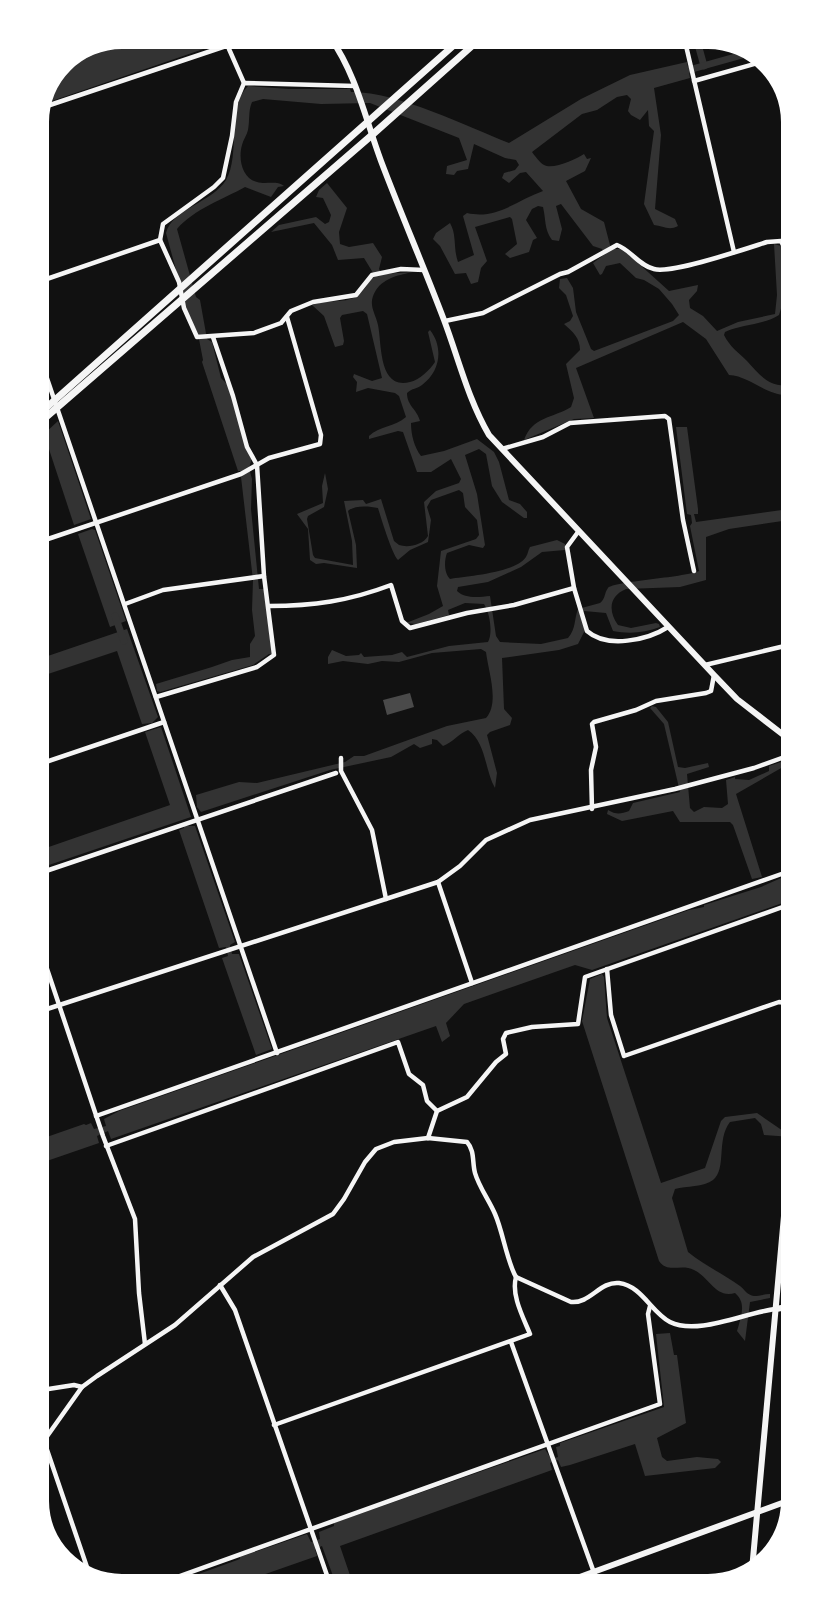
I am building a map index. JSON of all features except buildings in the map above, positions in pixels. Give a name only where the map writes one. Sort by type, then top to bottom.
[{"type":"highway","points":[[195,282],[278,200],[449,49]]},
{"type":"highway","points":[[49,412],[182,293],[323,177],[469,49]]},
{"type":"highway","points":[[49,408],[56,404]]},
{"type":"main road","points":[[337,49],[364,105],[372,135],[445,321],[470,397],[489,435],[714,676],[737,699],[781,733]]},
{"type":"main road","points":[[753,1558],[781,1274]]},
{"type":"main road","points":[[588,1574],[781,1504]]},
{"type":"street","points":[[51,105],[217,49]]},
{"type":"street","points":[[231,49],[244,83],[236,102],[223,178],[163,224],[160,240],[179,282],[197,337],[254,333],[281,323],[291,311],[321,299],[356,295],[372,275],[391,270],[424,270]]},
{"type":"street","points":[[687,49],[734,252]]},
{"type":"street","points":[[694,79],[752,64]]},
{"type":"street","points":[[244,83],[356,88]]},
{"type":"street","points":[[49,278],[160,240]]},
{"type":"street","points":[[445,321],[483,313],[612,246],[621,246],[644,265],[663,270],[767,242],[781,241]]},
{"type":"street","points":[[49,539],[241,474],[269,458],[317,446],[321,441],[287,317]]},
{"type":"street","points":[[154,692],[262,665],[274,655],[269,606],[261,576],[257,465],[247,447],[225,369],[212,337]]},
{"type":"street","points":[[49,384],[125,604],[162,722],[277,1053]]},
{"type":"street","points":[[502,449],[543,437],[570,423],[665,416],[669,419],[683,520],[694,571]]},
{"type":"street","points":[[578,532],[567,547],[574,588],[587,631],[591,635],[625,640],[649,636],[668,627]]},
{"type":"street","points":[[125,604],[163,590],[261,576]]},
{"type":"street","points":[[269,606],[318,605],[391,585],[402,621],[410,628],[467,613],[514,605],[574,588]]},
{"type":"street","points":[[704,665],[781,647]]},
{"type":"street","points":[[592,808],[591,770],[596,747],[592,724],[656,701],[706,693],[711,691],[714,676]]},
{"type":"street","points":[[49,761],[162,722]]},
{"type":"street","points":[[341,758],[339,772],[372,830],[386,899]]},
{"type":"street","points":[[49,1008],[438,882],[460,866],[485,840],[530,820],[592,808],[754,768],[781,758]]},
{"type":"street","points":[[49,870],[339,772]]},
{"type":"street","points":[[96,1116],[781,874]]},
{"type":"street","points":[[438,882],[472,983]]},
{"type":"street","points":[[428,1138],[437,1111],[467,1097],[506,1054],[503,1040],[506,1033],[531,1027],[579,1024],[586,977],[781,907]]},
{"type":"street","points":[[607,969],[611,1015],[624,1056],[781,1002]]},
{"type":"street","points":[[49,975],[106,1146],[135,1219],[145,1345]]},
{"type":"street","points":[[106,1146],[398,1042],[410,1074],[424,1084],[427,1101],[437,1111]]},
{"type":"street","points":[[49,1433],[82,1387],[175,1325],[265,1248],[333,1214],[376,1149],[394,1142],[428,1138],[462,1140],[470,1146],[475,1175],[495,1213],[516,1277],[514,1284],[517,1297],[530,1334],[274,1425]]},
{"type":"street","points":[[516,1277],[577,1303],[606,1285],[622,1284],[635,1289],[670,1322],[688,1326],[779,1309]]},
{"type":"street","points":[[220,1285],[235,1310],[327,1574]]},
{"type":"street","points":[[187,1574],[548,1447],[660,1404],[648,1314],[650,1306]]},
{"type":"street","points":[[511,1342],[594,1572]]},
{"type":"street","points":[[49,1389],[74,1385],[82,1387]]},
{"type":"street","points":[[49,1458],[86,1564]]},
{"type":"shaded area","points":[[204,49],[52,101],[70,70],[82,61],[108,50]]},
{"type":"shaded area","points":[[687,62],[690,78],[654,88],[661,135],[655,209],[675,219],[678,226],[669,228],[654,225],[644,204],[654,131],[649,126],[648,110],[640,120],[628,111],[631,99],[627,95],[617,97],[597,110],[582,114],[532,152],[541,163],[548,166],[576,159],[584,154],[587,159],[591,158],[585,171],[566,181],[581,209],[604,222],[611,249],[620,249],[628,254],[669,291],[698,285],[697,291],[689,300],[690,308],[703,316],[717,331],[738,322],[775,314],[777,295],[774,244],[781,246],[779,315],[767,321],[732,329],[724,335],[764,379],[781,385],[781,394],[729,375],[706,339],[683,322],[576,368],[594,418],[574,419],[524,440],[538,422],[571,407],[574,398],[566,364],[580,350],[580,346],[575,335],[564,324],[573,316],[566,295],[559,288],[560,279],[567,278],[573,288],[576,312],[594,351],[673,321],[679,315],[672,304],[659,289],[636,278],[620,263],[606,266],[600,275],[593,263],[605,254],[602,249],[593,246],[561,204],[556,206],[562,229],[559,241],[552,240],[549,236],[543,207],[538,206],[532,209],[526,220],[537,238],[533,240],[529,252],[510,258],[505,254],[517,244],[510,217],[475,227],[487,261],[481,268],[478,282],[471,284],[466,273],[455,274],[440,246],[433,239],[436,233],[450,223],[454,232],[458,262],[474,255],[463,216],[467,213],[488,214],[543,191],[526,172],[520,173],[509,183],[502,178],[504,173],[515,170],[519,165],[516,160],[474,144],[468,169],[457,171],[454,175],[446,174],[447,166],[467,160],[459,138],[370,103],[321,104],[263,99],[252,102],[248,130],[241,150],[242,167],[252,180],[284,186],[278,187],[271,197],[245,187],[200,210],[177,229],[196,297],[200,300],[207,339],[212,342],[221,378],[228,385],[252,458],[249,468],[252,479],[251,509],[259,589],[264,589],[272,654],[253,665],[157,691],[156,684],[250,657],[250,644],[255,636],[253,580],[243,476],[241,471],[238,471],[202,362],[198,334],[188,314],[166,233],[176,218],[220,188],[226,180],[233,158],[235,118],[241,95],[248,86],[350,89],[351,92],[369,93],[409,103],[509,143],[581,99],[630,75]]},
{"type":"shaded area","points":[[327,183],[347,208],[339,232],[340,244],[349,247],[373,243],[382,257],[379,269],[382,274],[413,272],[384,282],[373,295],[372,308],[378,325],[384,364],[392,379],[400,383],[410,382],[424,374],[435,362],[428,332],[430,330],[437,344],[438,359],[433,373],[422,385],[407,393],[420,421],[411,423],[413,440],[421,456],[477,439],[494,452],[509,500],[520,504],[527,512],[527,518],[524,518],[502,502],[492,486],[486,454],[479,449],[465,455],[477,494],[485,545],[483,548],[469,545],[447,553],[445,567],[450,579],[512,567],[526,557],[530,547],[557,540],[565,544],[565,550],[542,552],[521,567],[488,582],[458,587],[457,591],[464,595],[490,596],[496,636],[500,642],[541,644],[568,638],[574,628],[578,609],[600,603],[608,588],[622,583],[699,571],[690,526],[691,515],[687,514],[676,427],[687,427],[698,509],[698,514],[694,514],[696,522],[781,510],[781,521],[729,529],[706,537],[706,580],[680,587],[626,589],[613,600],[613,614],[618,625],[631,628],[656,623],[660,627],[648,631],[613,631],[606,613],[584,611],[581,614],[585,630],[578,644],[559,650],[502,658],[504,709],[512,718],[510,725],[487,735],[497,773],[495,788],[482,749],[468,730],[443,746],[432,739],[432,744],[420,748],[414,744],[391,757],[330,770],[201,812],[197,807],[196,795],[239,782],[257,783],[345,762],[354,756],[364,756],[447,726],[486,718],[492,704],[486,652],[481,649],[432,653],[399,662],[368,664],[343,661],[328,664],[332,650],[346,656],[361,653],[364,657],[392,655],[402,652],[407,657],[449,646],[488,642],[491,628],[484,604],[465,603],[448,610],[449,615],[416,624],[406,623],[443,606],[437,586],[441,551],[476,539],[479,535],[477,520],[465,507],[463,493],[459,490],[431,500],[427,507],[431,520],[428,542],[410,550],[398,560],[378,508],[366,506],[348,511],[356,545],[357,568],[316,564],[310,560],[308,529],[297,514],[323,503],[322,486],[325,473],[328,489],[324,507],[307,519],[313,555],[315,558],[353,565],[352,541],[344,501],[363,500],[366,504],[381,499],[394,541],[399,545],[411,546],[423,542],[428,536],[424,502],[436,491],[459,483],[461,479],[451,459],[431,472],[417,472],[403,432],[369,439],[373,433],[406,417],[399,396],[395,393],[368,388],[356,392],[354,374],[372,381],[382,378],[367,314],[363,311],[342,315],[340,318],[344,341],[343,345],[335,347],[324,316],[312,305],[353,298],[375,276],[364,258],[338,260],[332,245],[314,223],[271,232],[279,225],[316,217],[325,224],[329,222],[331,215],[323,198],[316,197]]},
{"type":"shaded area","points":[[58,421],[91,519],[74,525],[49,449],[49,429]]},
{"type":"shaded area","points":[[95,530],[126,621],[110,627],[78,534]]},
{"type":"shaded area","points":[[127,629],[158,717],[152,723],[142,724],[117,651],[49,674],[49,656]]},
{"type":"shaded area","points":[[656,707],[668,722],[678,767],[708,763],[709,767],[687,774],[690,808],[694,812],[704,807],[722,808],[728,804],[726,780],[735,777],[749,780],[769,771],[769,766],[781,762],[781,768],[736,794],[762,877],[752,879],[730,822],[680,822],[673,811],[622,821],[607,814],[608,810],[626,812],[633,803],[680,792],[664,724],[650,708]]},
{"type":"shaded area","points":[[161,727],[191,817],[49,865],[49,847],[170,805],[145,732]]},
{"type":"shaded area","points":[[184,826],[195,826],[235,942],[230,945],[232,954],[239,954],[272,1049],[256,1055],[222,958],[228,956],[226,947],[219,948],[179,830]]},
{"type":"shaded area","points":[[781,878],[781,904],[592,970],[575,965],[464,1004],[446,1023],[450,1036],[442,1042],[436,1026],[111,1139],[108,1131],[97,1136],[99,1143],[49,1160],[49,1136],[84,1124],[91,1123],[94,1129],[106,1126],[104,1119],[119,1111]]},
{"type":"shaded area","points":[[602,974],[604,977],[607,1018],[661,1183],[705,1168],[721,1121],[725,1117],[757,1113],[781,1130],[781,1136],[764,1135],[761,1124],[755,1118],[730,1122],[723,1137],[717,1175],[705,1184],[675,1189],[672,1198],[688,1252],[750,1295],[770,1294],[770,1298],[750,1302],[745,1341],[737,1331],[742,1306],[735,1293],[723,1293],[694,1270],[666,1267],[659,1261],[582,1021],[590,979]]},
{"type":"shaded area","points":[[670,1333],[674,1355],[677,1355],[686,1423],[657,1438],[662,1457],[667,1461],[697,1457],[718,1459],[721,1462],[715,1468],[645,1476],[635,1444],[561,1467],[558,1460],[550,1463],[552,1470],[340,1546],[350,1574],[332,1574],[322,1546],[315,1549],[317,1556],[265,1574],[199,1574],[307,1534],[311,1542],[320,1539],[319,1532],[334,1526],[334,1523],[545,1449],[551,1459],[558,1457],[556,1447],[560,1446],[560,1443],[664,1407],[656,1334]]},
{"type":"waterway","points":[[699,49],[704,66]]},
{"type":"waterway","points":[[685,71],[738,56]]},
{"type":"waterway","points":[[115,616],[124,641]]}]
